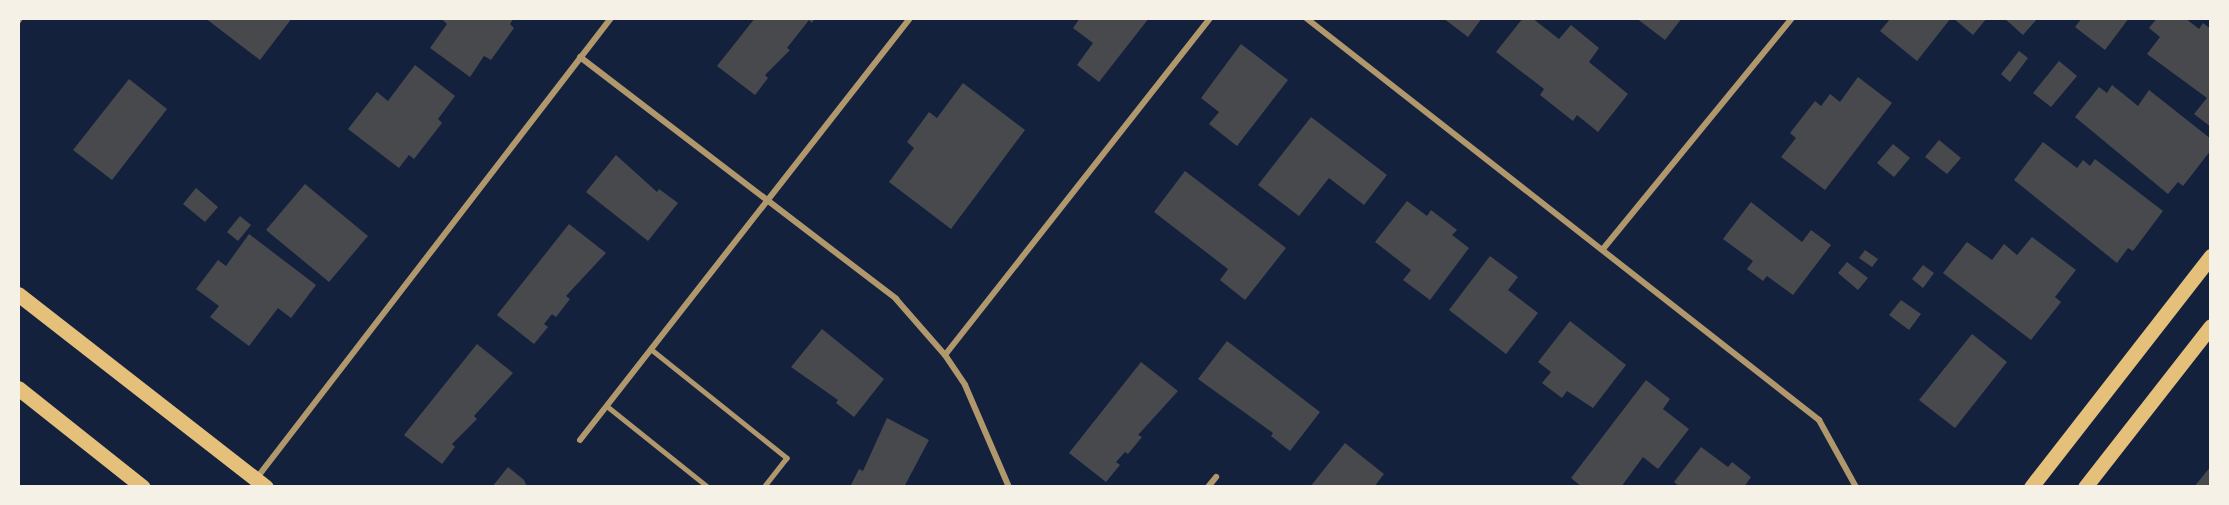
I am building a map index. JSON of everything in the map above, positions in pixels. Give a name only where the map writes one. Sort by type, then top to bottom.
[{"type":"main road","points":[[2031,487],[2211,255]]},
{"type":"main road","points":[[18,294],[261,483]]},
{"type":"main road","points":[[2085,487],[2211,326]]},
{"type":"main road","points":[[19,391],[143,487]]},
{"type":"street","points":[[261,483],[611,18]]},
{"type":"street","points":[[580,440],[910,18]]},
{"type":"street","points":[[945,355],[1210,18]]},
{"type":"street","points":[[1306,18],[1820,420],[1856,487]]},
{"type":"street","points":[[1603,249],[1792,18]]},
{"type":"street","points":[[580,57],[896,299],[945,355],[965,385],[1009,487]]},
{"type":"street","points":[[1208,487],[1216,477]]},
{"type":"lane","points":[[651,349],[787,458],[764,487]]},
{"type":"lane","points":[[607,406],[708,487]]},
{"type":"building","points":[[205,18],[292,18],[260,60]]},
{"type":"building","points":[[441,18],[514,18],[510,24],[514,28],[491,60],[484,56],[470,77],[430,48],[447,24]]},
{"type":"building","points":[[755,18],[815,18],[812,23],[809,20],[787,48],[790,50],[765,75],[768,78],[755,95],[717,66]]},
{"type":"building","points":[[1080,18],[1149,18],[1099,82],[1077,65],[1093,43],[1073,28]]},
{"type":"building","points":[[1443,18],[1482,18],[1468,37]]},
{"type":"building","points":[[1523,18],[1532,18],[1559,39],[1571,25],[1599,48],[1589,62],[1628,94],[1598,132],[1577,115],[1573,121],[1540,95],[1544,89],[1496,52]]},
{"type":"building","points":[[1636,18],[1682,18],[1665,40]]},
{"type":"building","points":[[1891,18],[1951,18],[1917,61],[1880,31]]},
{"type":"building","points":[[1953,18],[1987,18],[1973,35]]},
{"type":"building","points":[[2004,18],[2038,18],[2023,35]]},
{"type":"building","points":[[2082,18],[2129,18],[2105,50],[2075,27]]},
{"type":"building","points":[[2157,18],[2185,18],[2199,29],[2203,23],[2211,29],[2211,127],[2194,114],[2207,98],[2147,54],[2160,37],[2149,28]]},
{"type":"building","points":[[1241,44],[1288,80],[1237,146],[1209,124],[1219,112],[1201,98]]},
{"type":"building","points":[[2019,51],[2028,58],[2010,82],[2001,74]]},
{"type":"building","points":[[2059,61],[2077,76],[2051,107],[2033,93]]},
{"type":"building","points":[[415,65],[455,96],[438,119],[442,123],[414,159],[409,155],[399,168],[348,129],[377,92],[388,101]]},
{"type":"building","points":[[1858,77],[1892,103],[1825,190],[1781,157],[1796,138],[1790,133],[1815,101],[1821,106],[1830,94],[1840,102]]},
{"type":"building","points":[[129,79],[167,109],[112,180],[73,150]]},
{"type":"building","points":[[963,83],[1025,130],[951,229],[889,182],[914,148],[907,142],[929,112],[937,118]]},
{"type":"building","points":[[2112,85],[2138,106],[2149,90],[2211,139],[2211,150],[2183,186],[2178,182],[2168,194],[2075,117],[2099,87],[2107,93]]},
{"type":"building","points":[[1311,117],[1387,175],[1364,205],[1329,178],[1299,216],[1258,185]]},
{"type":"building","points":[[1939,140],[1961,158],[1947,174],[1925,157]]},
{"type":"building","points":[[2043,142],[2077,168],[2083,160],[2090,166],[2095,159],[2163,211],[2133,251],[2128,248],[2117,263],[2014,180]]},
{"type":"building","points":[[1893,144],[1910,158],[1894,177],[1877,163]]},
{"type":"building","points":[[616,155],[657,192],[659,189],[678,203],[648,241],[586,192]]},
{"type":"building","points":[[1185,171],[1286,248],[1245,300],[1220,280],[1228,269],[1154,212]]},
{"type":"building","points":[[305,184],[368,236],[329,282],[266,230]]},
{"type":"building","points":[[196,188],[218,207],[205,222],[183,204]]},
{"type":"building","points":[[1407,201],[1427,216],[1431,210],[1457,230],[1452,235],[1469,248],[1430,300],[1403,280],[1411,270],[1375,242]]},
{"type":"building","points":[[1751,202],[1802,242],[1811,230],[1831,245],[1793,295],[1767,276],[1763,281],[1747,269],[1753,261],[1723,239]]},
{"type":"building","points":[[240,216],[251,225],[238,241],[227,232]]},
{"type":"building","points":[[569,224],[606,253],[566,296],[570,299],[556,317],[552,314],[544,324],[548,327],[534,344],[497,315]]},
{"type":"building","points":[[249,234],[316,285],[291,318],[278,308],[249,346],[210,317],[219,306],[196,289],[218,260],[226,266]]},
{"type":"building","points":[[2032,237],[2076,270],[2055,297],[2061,302],[2031,340],[1943,273],[1967,242],[1992,260],[2004,244],[2017,255]]},
{"type":"building","points":[[1865,250],[1878,259],[1872,267],[1859,258]]},
{"type":"building","points":[[1490,256],[1518,277],[1508,290],[1538,313],[1506,354],[1449,310]]},
{"type":"building","points":[[1847,262],[1868,278],[1858,290],[1838,273]]},
{"type":"building","points":[[1923,265],[1934,273],[1923,288],[1912,279]]},
{"type":"building","points":[[1901,300],[1921,314],[1909,330],[1889,315]]},
{"type":"building","points":[[1570,321],[1626,365],[1593,408],[1567,391],[1562,398],[1542,383],[1551,372],[1538,362]]},
{"type":"building","points":[[822,329],[884,379],[854,417],[836,403],[838,400],[791,367]]},
{"type":"building","points":[[1972,334],[2007,362],[1955,428],[1919,400]]},
{"type":"building","points":[[1227,341],[1320,412],[1290,451],[1271,436],[1273,433],[1198,379]]},
{"type":"building","points":[[477,344],[513,373],[474,416],[477,419],[452,444],[455,447],[442,464],[404,435]]},
{"type":"building","points":[[1141,362],[1178,391],[1138,435],[1142,437],[1128,454],[1125,452],[1116,462],[1120,465],[1106,482],[1069,453]]},
{"type":"building","points":[[1646,380],[1670,399],[1663,409],[1689,429],[1658,469],[1643,457],[1621,487],[1582,487],[1571,478]]},
{"type":"building","points":[[887,418],[929,440],[904,487],[850,487],[859,469],[863,471]]},
{"type":"building","points":[[1345,443],[1384,474],[1374,487],[1310,487]]},
{"type":"building","points":[[1701,447],[1728,467],[1732,462],[1751,477],[1744,487],[1680,487],[1674,482]]},
{"type":"building","points":[[2211,466],[2211,487],[2194,487]]},
{"type":"building","points":[[508,467],[524,480],[527,487],[492,487]]}]
